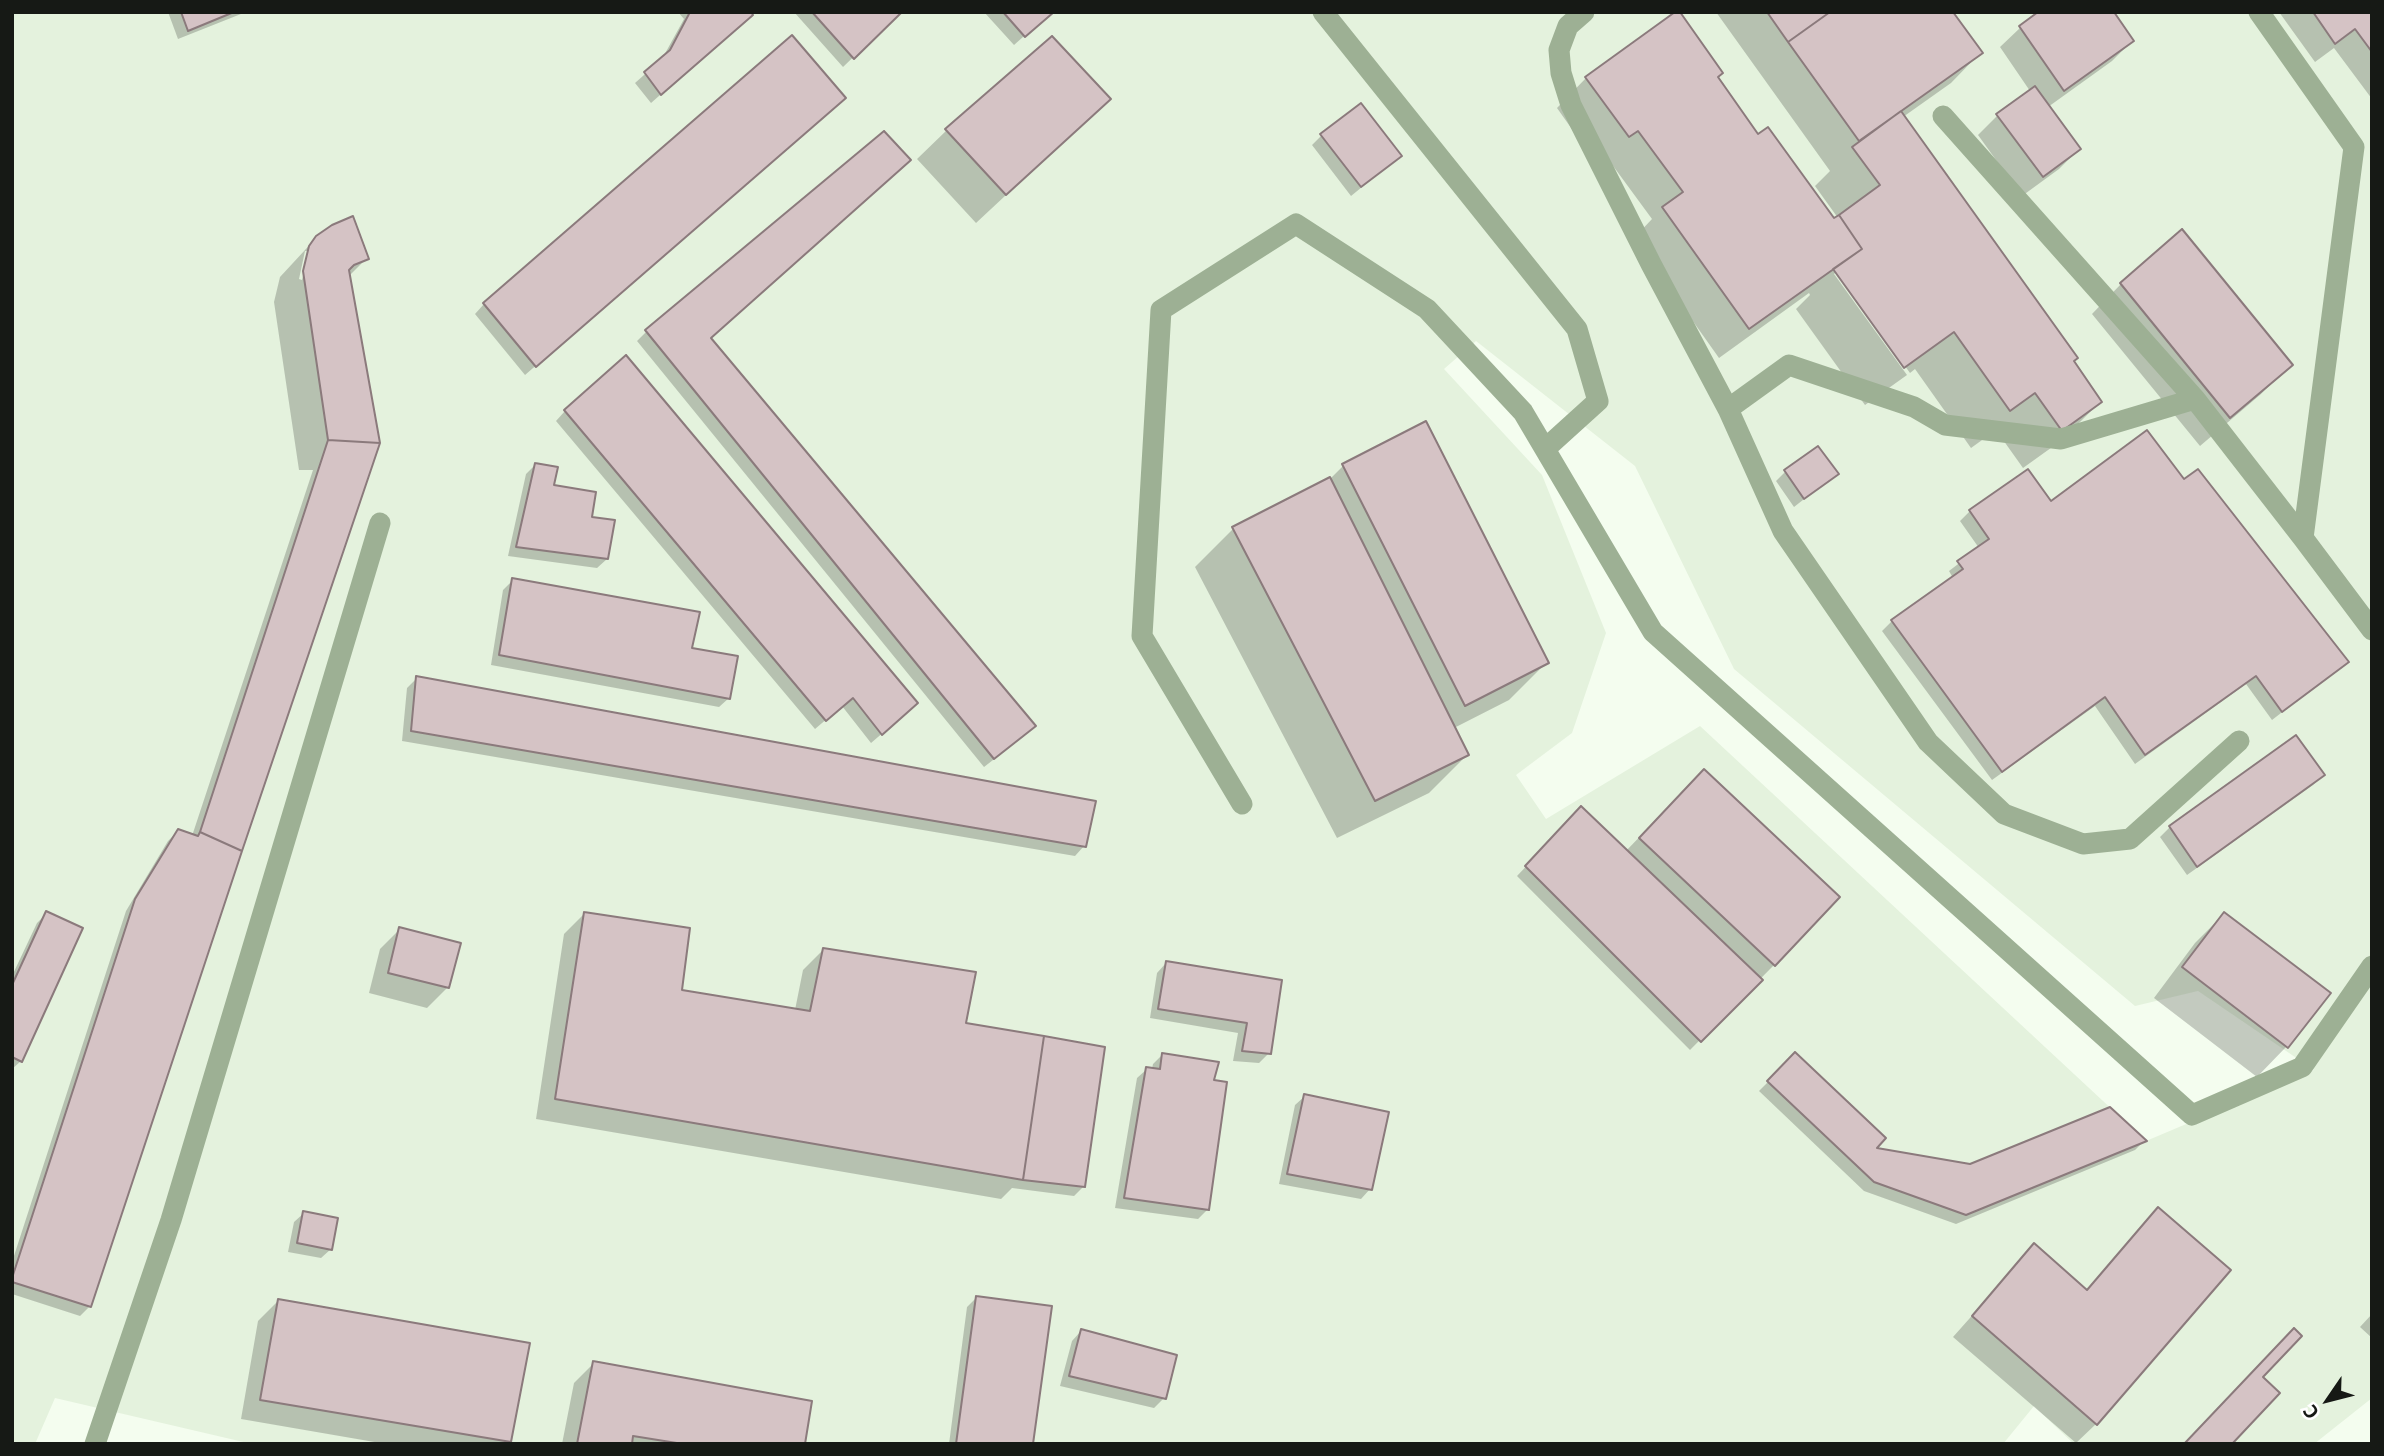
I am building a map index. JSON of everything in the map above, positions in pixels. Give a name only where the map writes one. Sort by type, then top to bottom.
[{"type":"lane","points":[[1323,12],[1577,329],[1598,401],[1545,449]]},
{"type":"lane","points":[[1584,12],[1568,26],[1559,50],[1561,74],[1571,105],[1728,409],[1783,531],[1928,742],[2004,814],[2083,844],[2130,839],[2239,741]]},
{"type":"lane","points":[[2259,12],[2354,147],[2303,538]]},
{"type":"lane","points":[[1943,116],[2195,399],[2372,631]]},
{"type":"lane","points":[[1242,804],[1142,636],[1161,310],[1296,224],[1427,309],[1523,412],[1653,632],[2192,1115],[2302,1068],[2372,966]]},
{"type":"lane","points":[[1728,409],[1790,365],[1914,407],[1945,425],[2061,439],[2195,399]]},
{"type":"lane","points":[[95,1444],[175,1206],[380,523]]},
{"type":"shaded area","points":[[12,12],[2372,12],[2372,1398],[2314,1444],[2074,1444],[2034,1406],[2003,1444],[252,1444],[55,1398],[35,1444],[12,1444]],"holes":[[[1476,341],[1635,466],[1734,669],[2135,1006],[2198,991],[2314,1070],[2146,1141],[1700,726],[1546,819],[1516,775],[1572,733],[1606,633],[1542,475],[1444,369]]]},
{"type":"building","points":[[181,12],[234,12],[188,31]]},
{"type":"building","points":[[690,12],[751,12],[753,15],[661,95],[644,72],[670,50]]},
{"type":"building","points":[[812,12],[902,12],[854,59]]},
{"type":"building","points":[[1003,12],[1054,12],[1025,37]]},
{"type":"building","points":[[1675,12],[1680,12],[1723,73],[1718,77],[1758,134],[1768,127],[1834,218],[1839,215],[1862,249],[1749,329],[1662,207],[1683,192],[1638,131],[1629,137],[1585,77]]},
{"type":"building","points":[[1767,12],[1830,12],[1788,42]]},
{"type":"building","points":[[1830,12],[1953,12],[1983,53],[1859,141],[1788,42]]},
{"type":"building","points":[[2038,12],[2114,12],[2134,41],[2064,91],[2019,26]]},
{"type":"building","points":[[2313,12],[2372,12],[2372,52],[2355,29],[2335,44]]},
{"type":"building","points":[[792,35],[846,98],[536,367],[483,303]]},
{"type":"building","points":[[1052,36],[1111,99],[1006,195],[945,129]]},
{"type":"building","points":[[2035,86],[2081,149],[2043,177],[1996,114]]},
{"type":"building","points":[[1361,103],[1402,156],[1361,187],[1320,134]]},
{"type":"building","points":[[1901,111],[2078,358],[2074,361],[2102,402],[2062,431],[2035,393],[2010,411],[1954,332],[1904,368],[1833,269],[1862,249],[1839,215],[1880,185],[1852,147]]},
{"type":"building","points":[[884,131],[911,160],[711,338],[1036,726],[994,759],[645,330]]},
{"type":"building","points":[[353,216],[369,259],[349,270],[380,443],[328,440],[303,271],[309,246],[316,236]]},
{"type":"building","points":[[2182,229],[2293,365],[2230,418],[2120,283]]},
{"type":"building","points":[[626,355],[918,703],[882,735],[853,698],[826,721],[564,410]]},
{"type":"building","points":[[1426,421],[1549,663],[1465,706],[1342,464]]},
{"type":"building","points":[[2147,430],[2184,479],[2198,469],[2349,662],[2282,712],[2256,676],[2145,755],[2105,697],[2002,772],[1891,620],[1963,569],[1957,561],[1989,539],[1969,510],[2028,469],[2051,501]]},
{"type":"building","points":[[328,440],[380,443],[242,851],[200,832]]},
{"type":"building","points":[[1818,446],[1839,474],[1804,499],[1784,470]]},
{"type":"building","points":[[535,463],[558,467],[554,485],[596,492],[592,517],[615,520],[608,559],[516,547]]},
{"type":"building","points":[[1330,477],[1469,755],[1375,801],[1232,527]]},
{"type":"building","points":[[512,578],[700,612],[692,648],[738,656],[730,699],[499,655]]},
{"type":"building","points":[[416,676],[1096,801],[1086,847],[411,731]]},
{"type":"building","points":[[2296,735],[2325,775],[2197,867],[2169,826]]},
{"type":"building","points":[[1704,769],[1840,897],[1775,966],[1639,838]]},
{"type":"building","points":[[1581,806],[1763,980],[1701,1042],[1525,866]]},
{"type":"building","points":[[178,829],[198,836],[200,832],[242,851],[91,1307],[12,1282],[12,1278],[135,899]]},
{"type":"building","points":[[46,911],[83,928],[22,1062],[12,1057],[12,985]]},
{"type":"building","points":[[584,912],[690,928],[682,990],[810,1011],[823,948],[976,972],[966,1023],[1044,1036],[1023,1180],[555,1099]]},
{"type":"building","points":[[2224,912],[2331,993],[2288,1048],[2182,967]]},
{"type":"building","points":[[399,927],[461,943],[449,988],[388,973]]},
{"type":"building","points":[[1166,961],[1282,980],[1271,1054],[1242,1051],[1247,1023],[1158,1009]]},
{"type":"building","points":[[1044,1036],[1105,1047],[1085,1187],[1023,1180]]},
{"type":"building","points":[[1795,1052],[1886,1138],[1877,1148],[1970,1164],[2110,1107],[2147,1141],[1966,1215],[1874,1182],[1767,1081]]},
{"type":"building","points":[[1162,1053],[1219,1062],[1214,1080],[1227,1082],[1209,1210],[1124,1198],[1146,1067],[1160,1069]]},
{"type":"building","points":[[1304,1094],[1389,1112],[1372,1190],[1287,1174]]},
{"type":"building","points":[[2158,1207],[2231,1270],[2097,1425],[1972,1316],[2034,1243],[2087,1290]]},
{"type":"building","points":[[303,1211],[338,1218],[332,1250],[297,1243]]},
{"type":"building","points":[[976,1296],[1052,1306],[1033,1444],[956,1444]]},
{"type":"building","points":[[278,1299],[530,1343],[511,1442],[260,1400]]},
{"type":"building","points":[[2294,1328],[2302,1336],[2263,1377],[2280,1393],[2232,1444],[2184,1444]]},
{"type":"building","points":[[1081,1329],[1177,1355],[1166,1399],[1069,1376]]},
{"type":"building","points":[[593,1361],[812,1401],[805,1444],[683,1444],[633,1436],[632,1444],[577,1444]]}]
